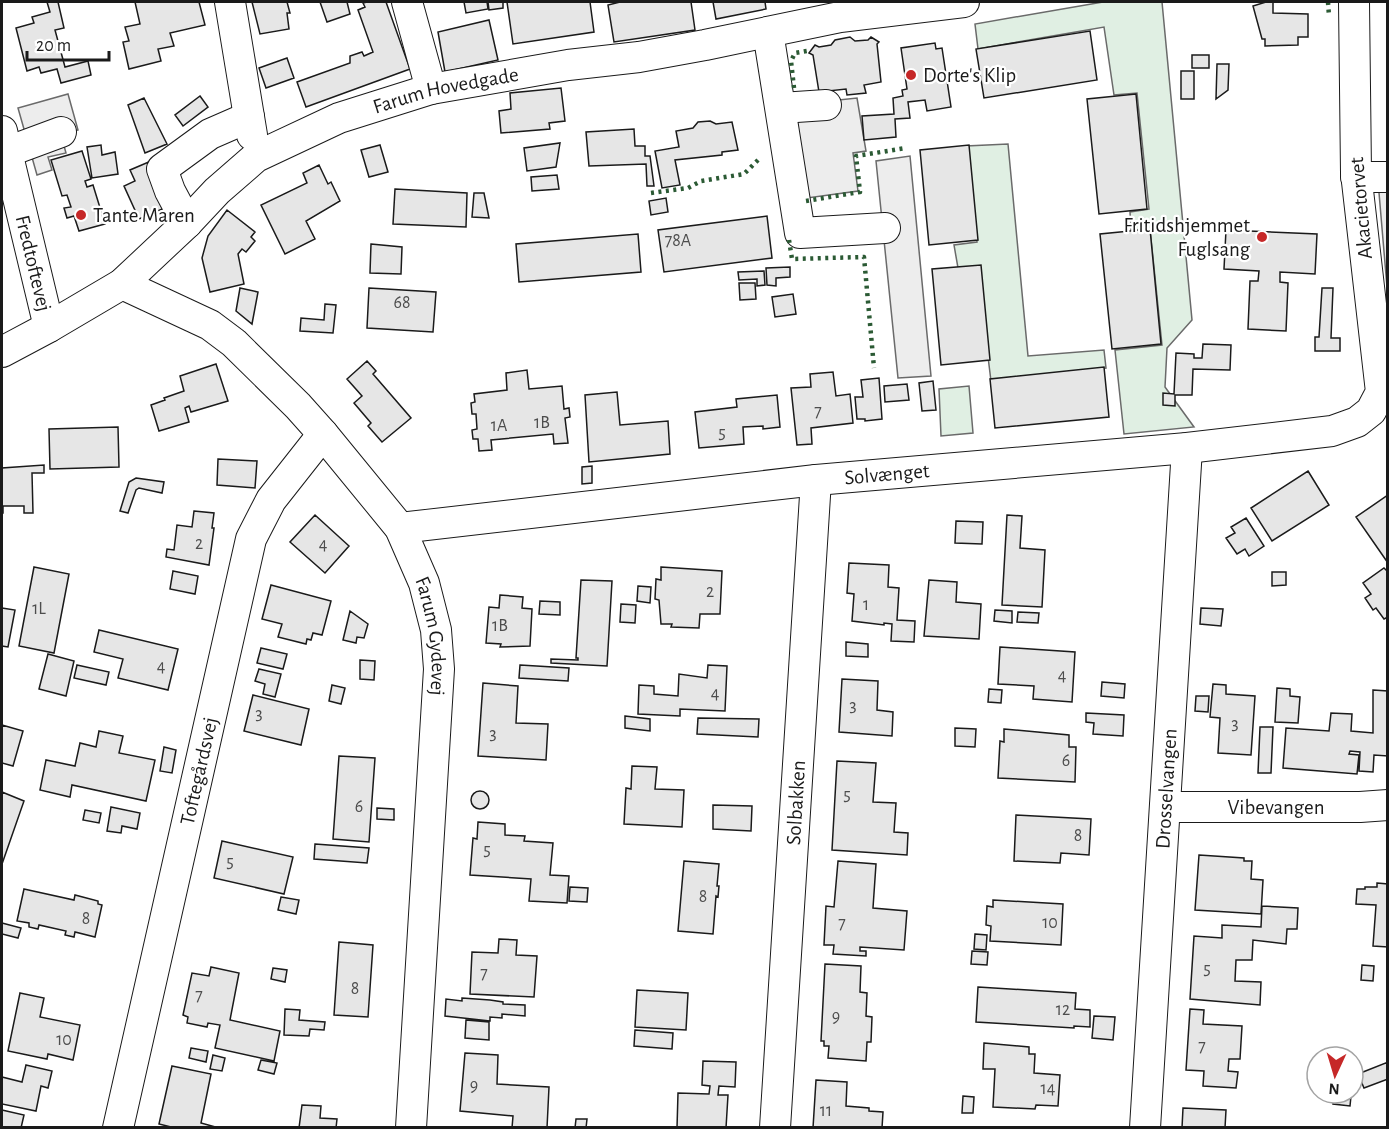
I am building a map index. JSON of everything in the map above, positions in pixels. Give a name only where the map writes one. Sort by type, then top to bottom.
[{"type":"street","points":[[230,2],[256,157]]},
{"type":"street","points":[[407,2],[431,89]]},
{"type":"street","name":"Farum Hovedgade","points":[[2,352],[122,284],[187,223],[217,191],[256,157],[339,118],[431,89],[568,65],[639,57],[830,19],[926,3],[964,2]]},
{"type":"street","name":"Akacietorvet","points":[[1354,2],[1356,177],[1381,392],[1379,412]]},
{"type":"street","points":[[768,32],[800,233],[885,228]]},
{"type":"street","points":[[781,108],[826,105]]},
{"type":"street","points":[[187,223],[170,191],[162,169],[210,135],[249,117]]},
{"type":"street","points":[[4,142],[61,132]]},
{"type":"street","name":"Fredtoftevej","points":[[4,142],[49,327]]},
{"type":"street","points":[[1356,177],[1388,177]]},
{"type":"street","name":"Farum Gydevej","points":[[122,284],[210,325],[234,343],[298,405],[400,528],[424,583],[436,630],[439,669],[411,1128]]},
{"type":"street","name":"Solvænget","points":[[400,528],[816,480],[1187,448],[1332,431],[1379,412]]},
{"type":"street","name":"Toftegårdsvej","points":[[118,1128],[251,539],[271,500],[323,434]]},
{"type":"street","name":"Drosselvangen","points":[[1145,1128],[1187,448]]},
{"type":"street","name":"Solbakken","points":[[775,1128],[816,480]]},
{"type":"street","name":"Vibevangen","points":[[1165,807],[1388,805]]},
{"type":"green space","points":[[1103,2],[1162,2],[1192,320],[1167,348],[1165,387],[1194,427],[1124,434],[1115,350],[1162,345],[1150,229],[1131,230],[1130,212],[1149,209],[1137,93],[1114,95],[1104,27],[978,49],[975,24]]},
{"type":"green space","points":[[1008,144],[1028,356],[1104,350],[1106,368],[991,381],[977,268],[958,268],[954,245],[977,242],[966,146]]},
{"type":"green space","points":[[969,386],[973,433],[941,436],[939,389]]},
{"type":"shaded area","points":[[68,94],[78,130],[61,135],[66,153],[48,157],[52,170],[37,175],[18,108]]},
{"type":"shaded area","points":[[857,98],[866,151],[853,153],[858,191],[807,198],[792,105]]},
{"type":"shaded area","points":[[910,156],[931,376],[898,378],[876,161]]},
{"type":"shaded area","points":[[1377,169],[1387,169],[1387,287]]},
{"type":"building","points":[[47,2],[58,2],[64,28],[55,30],[65,67],[88,61],[91,75],[61,83],[57,69],[41,73],[39,67],[27,71],[16,28],[34,23],[32,17],[50,12]]},
{"type":"building","points":[[135,2],[199,2],[205,25],[170,33],[174,46],[158,49],[161,61],[129,69],[123,42],[129,41],[125,27],[140,24]]},
{"type":"building","points":[[252,2],[287,2],[290,13],[287,13],[289,29],[260,34]]},
{"type":"building","points":[[320,2],[347,2],[350,14],[327,22]]},
{"type":"building","points":[[386,2],[410,69],[306,107],[297,82],[350,63],[350,56],[362,52],[364,56],[373,52],[358,10],[365,7],[363,3]]},
{"type":"building","points":[[464,2],[487,2],[488,9],[466,13]]},
{"type":"building","points":[[488,2],[503,2],[503,8],[489,10]]},
{"type":"building","points":[[507,2],[590,2],[594,32],[513,44]]},
{"type":"building","points":[[620,2],[691,2],[695,30],[614,42],[608,5]]},
{"type":"building","points":[[713,2],[765,2],[766,9],[716,19]]},
{"type":"building","points":[[1273,2],[1273,13],[1308,14],[1308,37],[1298,37],[1298,45],[1265,46],[1265,39],[1262,39],[1253,6]]},
{"type":"building","points":[[489,20],[498,60],[445,72],[438,32]]},
{"type":"building","points":[[1090,31],[1097,80],[984,98],[976,49]]},
{"type":"building","points":[[850,37],[855,41],[868,40],[871,37],[879,42],[877,44],[881,82],[864,85],[866,93],[847,95],[846,89],[819,92],[813,55],[809,53],[815,45],[819,47],[831,45],[835,40]]},
{"type":"building","points":[[935,43],[936,49],[942,48],[951,107],[927,111],[925,100],[908,102],[910,118],[895,119],[896,137],[864,140],[862,116],[894,114],[893,98],[903,96],[902,90],[907,89],[901,48]]},
{"type":"building","points":[[1192,55],[1209,55],[1209,68],[1192,68]]},
{"type":"building","points":[[287,58],[294,78],[266,88],[259,68]]},
{"type":"building","points":[[1217,64],[1229,64],[1228,90],[1216,99]]},
{"type":"building","points":[[1181,71],[1194,71],[1194,99],[1181,99]]},
{"type":"building","points":[[561,88],[565,121],[549,123],[550,129],[501,133],[499,111],[511,109],[510,93]]},
{"type":"building","points":[[1136,94],[1147,209],[1099,214],[1087,99]]},
{"type":"building","points":[[200,96],[208,107],[183,126],[175,115]]},
{"type":"building","points":[[144,98],[167,144],[145,153],[128,105]]},
{"type":"building","points":[[710,121],[716,124],[732,122],[738,150],[722,152],[722,155],[675,160],[680,185],[662,188],[655,151],[679,147],[676,131],[693,128],[698,122]]},
{"type":"building","points":[[634,129],[635,146],[645,146],[645,156],[650,156],[654,186],[647,186],[646,164],[589,166],[586,132]]},
{"type":"building","points":[[560,143],[556,167],[527,171],[524,148]]},
{"type":"building","points":[[101,145],[102,155],[115,152],[118,174],[92,178],[87,147]]},
{"type":"building","points":[[380,145],[388,172],[369,177],[361,150]]},
{"type":"building","points":[[969,145],[978,240],[929,245],[920,150]]},
{"type":"building","points":[[82,151],[91,179],[85,181],[87,187],[93,185],[105,224],[79,231],[74,216],[67,218],[64,208],[71,207],[67,195],[62,196],[51,160]]},
{"type":"building","points":[[151,161],[167,207],[139,219],[124,186],[135,181],[130,170]]},
{"type":"building","points":[[319,165],[340,201],[306,221],[315,239],[285,254],[261,205],[307,183],[303,173]]},
{"type":"building","points":[[557,175],[559,189],[532,191],[531,177]]},
{"type":"building","points":[[395,189],[467,193],[466,227],[393,224]]},
{"type":"building","points":[[474,193],[484,193],[489,218],[472,217]]},
{"type":"building","points":[[666,198],[668,212],[651,215],[649,201]]},
{"type":"building","points":[[227,210],[255,232],[251,237],[255,241],[246,252],[242,249],[238,254],[244,284],[210,292],[202,258],[208,236]]},
{"type":"building","points":[[767,216],[772,258],[664,272],[658,230]]},
{"type":"building","points":[[1150,229],[1161,344],[1112,349],[1100,234]]},
{"type":"building","points":[[1226,230],[1317,234],[1315,274],[1280,272],[1280,282],[1288,283],[1286,331],[1248,329],[1250,281],[1258,281],[1259,271],[1224,269]]},
{"type":"building","points":[[638,234],[641,272],[519,282],[516,244]]},
{"type":"building","points":[[371,244],[402,247],[401,274],[370,273]]},
{"type":"building","points":[[981,265],[990,360],[941,365],[932,269]]},
{"type":"building","points":[[790,267],[790,277],[776,278],[776,286],[767,285],[766,268]]},
{"type":"building","points":[[764,271],[765,285],[757,286],[757,279],[739,280],[738,272]]},
{"type":"building","points":[[739,283],[755,283],[756,299],[740,300]]},
{"type":"building","points":[[240,288],[258,292],[252,324],[236,311]]},
{"type":"building","points":[[369,288],[436,292],[433,332],[367,328]]},
{"type":"building","points":[[1322,288],[1333,288],[1331,338],[1340,338],[1340,351],[1315,351],[1315,337],[1319,337]]},
{"type":"building","points":[[793,294],[796,314],[775,317],[772,297]]},
{"type":"building","points":[[325,304],[336,305],[333,333],[300,331],[301,318],[324,320]]},
{"type":"building","points":[[1203,344],[1231,345],[1230,370],[1193,369],[1192,395],[1175,395],[1175,406],[1163,405],[1163,393],[1174,394],[1176,353],[1194,354],[1194,358],[1202,358]]},
{"type":"building","points":[[367,361],[376,371],[373,374],[411,418],[382,442],[368,426],[371,423],[354,403],[362,396],[347,379]]},
{"type":"building","points":[[216,364],[228,401],[191,412],[189,406],[185,408],[189,422],[159,431],[151,405],[184,391],[180,376]]},
{"type":"building","points":[[1104,367],[1109,417],[995,428],[990,379]]},
{"type":"building","points":[[527,370],[529,389],[562,386],[564,409],[569,408],[570,417],[565,418],[568,443],[554,444],[553,434],[491,440],[492,450],[479,451],[478,439],[473,439],[472,430],[477,429],[476,414],[472,414],[471,403],[475,402],[474,394],[507,390],[506,373]]},
{"type":"building","points":[[833,372],[836,396],[850,394],[853,423],[811,428],[812,444],[797,445],[791,388],[811,387],[810,374]]},
{"type":"building","points":[[879,378],[882,419],[865,421],[865,419],[857,419],[855,397],[863,397],[861,380]]},
{"type":"building","points":[[933,381],[936,410],[922,411],[919,383]]},
{"type":"building","points":[[907,384],[909,400],[885,402],[884,386]]},
{"type":"building","points":[[617,392],[620,425],[668,421],[670,454],[589,462],[585,395]]},
{"type":"building","points":[[777,395],[780,427],[763,429],[763,426],[743,427],[744,444],[699,448],[695,412],[737,407],[736,399]]},
{"type":"building","points":[[118,427],[119,467],[50,469],[49,429]]},
{"type":"building","points":[[218,459],[257,461],[255,488],[217,485]]},
{"type":"building","points":[[44,465],[44,473],[32,473],[33,513],[24,513],[24,506],[3,506],[2,513],[2,468]]},
{"type":"building","points":[[592,466],[592,483],[582,484],[582,467]]},
{"type":"building","points":[[1308,471],[1329,505],[1272,541],[1251,508]]},
{"type":"building","points":[[136,478],[164,482],[162,493],[139,488],[136,490],[128,513],[120,511],[129,482]]},
{"type":"building","points":[[1388,495],[1388,563],[1356,517]]},
{"type":"building","points":[[194,511],[214,513],[209,565],[166,557],[167,549],[174,550],[177,525],[192,527]]},
{"type":"building","points":[[315,515],[349,546],[325,573],[290,542]]},
{"type":"building","points":[[1007,515],[1022,516],[1020,548],[1045,550],[1042,607],[1002,605]]},
{"type":"building","points":[[1246,518],[1264,546],[1249,556],[1245,549],[1237,554],[1226,538],[1235,533],[1231,527]]},
{"type":"building","points":[[956,521],[983,522],[982,544],[955,543]]},
{"type":"building","points":[[849,563],[889,565],[888,587],[899,588],[897,620],[915,621],[914,642],[891,641],[892,624],[852,621],[854,594],[847,593]]},
{"type":"building","points":[[34,567],[69,574],[54,653],[19,646]]},
{"type":"building","points":[[661,567],[722,571],[720,614],[700,614],[699,628],[671,627],[672,624],[661,624],[659,600],[655,599],[656,579],[661,580]]},
{"type":"building","points":[[1384,568],[1388,572],[1388,617],[1384,619],[1376,608],[1373,610],[1365,598],[1371,594],[1363,583]]},
{"type":"building","points":[[173,571],[198,576],[195,594],[170,589]]},
{"type":"building","points":[[1272,572],[1286,572],[1286,585],[1272,586]]},
{"type":"building","points":[[581,580],[612,581],[607,666],[551,663],[551,659],[578,660],[576,658]]},
{"type":"building","points":[[929,580],[957,582],[956,602],[981,604],[979,639],[924,636]]},
{"type":"building","points":[[271,585],[331,601],[322,635],[313,633],[311,640],[307,639],[306,644],[278,637],[282,624],[262,619]]},
{"type":"building","points":[[638,586],[651,587],[650,603],[637,601]]},
{"type":"building","points":[[500,595],[523,597],[522,608],[532,609],[530,646],[500,647],[501,644],[486,643],[489,607],[499,608]]},
{"type":"building","points":[[540,601],[560,602],[560,615],[539,614]]},
{"type":"building","points":[[621,604],[636,605],[635,623],[620,622]]},
{"type":"building","points":[[2,608],[15,610],[8,647],[2,646]]},
{"type":"building","points":[[1201,608],[1223,609],[1221,626],[1200,624]]},
{"type":"building","points":[[995,610],[1012,611],[1012,623],[994,621]]},
{"type":"building","points":[[350,611],[368,624],[364,638],[357,637],[356,643],[343,640]]},
{"type":"building","points":[[1018,612],[1039,613],[1038,623],[1017,622]]},
{"type":"building","points":[[99,630],[178,649],[168,690],[118,678],[123,659],[94,652]]},
{"type":"building","points":[[846,642],[868,644],[868,657],[846,656]]},
{"type":"building","points":[[1000,647],[1075,652],[1072,702],[1033,699],[1034,686],[998,684]]},
{"type":"building","points":[[261,648],[287,654],[283,669],[257,663]]},
{"type":"building","points":[[48,654],[74,661],[66,696],[39,689]]},
{"type":"building","points":[[360,660],[375,661],[374,680],[360,679]]},
{"type":"building","points":[[77,665],[109,672],[106,685],[74,678]]},
{"type":"building","points":[[520,665],[569,668],[568,681],[519,678]]},
{"type":"building","points":[[708,665],[727,666],[725,711],[680,709],[680,716],[638,714],[639,685],[654,686],[654,694],[678,696],[679,674],[707,678]]},
{"type":"building","points":[[259,669],[281,674],[275,697],[263,694],[265,684],[255,681]]},
{"type":"building","points":[[842,679],[878,681],[877,710],[893,712],[892,736],[839,732]]},
{"type":"building","points":[[1102,682],[1125,684],[1124,698],[1101,696]]},
{"type":"building","points":[[483,683],[518,686],[516,723],[548,724],[546,760],[478,756]]},
{"type":"building","points":[[1213,684],[1226,685],[1226,694],[1255,696],[1251,755],[1218,753],[1220,718],[1210,717]]},
{"type":"building","points":[[332,685],[345,688],[341,704],[329,701]]},
{"type":"building","points":[[1277,688],[1290,689],[1290,696],[1300,697],[1298,723],[1275,722]]},
{"type":"building","points":[[989,689],[1002,690],[1001,703],[988,702]]},
{"type":"building","points":[[1373,690],[1388,691],[1388,756],[1374,755],[1373,772],[1359,771],[1360,752],[1350,751],[1349,754],[1359,755],[1357,774],[1283,768],[1286,728],[1329,731],[1331,713],[1352,714],[1351,731],[1373,733]]},
{"type":"building","points":[[253,695],[309,709],[301,745],[244,731]]},
{"type":"building","points":[[1196,696],[1209,696],[1208,712],[1195,711]]},
{"type":"building","points":[[1086,713],[1124,715],[1123,736],[1093,734],[1094,723],[1086,722]]},
{"type":"building","points":[[625,716],[650,719],[650,731],[625,728]]},
{"type":"building","points":[[698,718],[759,719],[758,737],[697,734]]},
{"type":"building","points":[[2,725],[23,731],[13,766],[2,763]]},
{"type":"building","points":[[1260,727],[1273,727],[1271,773],[1258,773]]},
{"type":"building","points":[[955,728],[976,729],[975,747],[955,746]]},
{"type":"building","points":[[1004,729],[1069,735],[1069,747],[1076,747],[1075,782],[998,778],[1000,741],[1004,742]]},
{"type":"building","points":[[99,731],[123,736],[119,753],[155,760],[146,801],[72,785],[70,797],[40,790],[46,760],[75,766],[80,743],[96,747]]},
{"type":"building","points":[[164,747],[176,750],[172,773],[160,771]]},
{"type":"building","points":[[339,756],[375,758],[369,842],[333,839]]},
{"type":"building","points":[[837,761],[876,763],[873,802],[896,803],[894,832],[908,833],[907,855],[832,850]]},
{"type":"building","points":[[632,766],[657,767],[655,789],[684,790],[682,827],[624,824],[626,788],[631,789]]},
{"type":"building","points":[[480,791],[486,794],[489,800],[486,806],[480,809],[474,806],[471,800],[474,794]]},
{"type":"building","points":[[2,792],[24,801],[2,864]]},
{"type":"building","points":[[713,805],[752,806],[751,831],[713,829]]},
{"type":"building","points":[[111,807],[140,813],[137,829],[122,826],[121,833],[107,831]]},
{"type":"building","points":[[377,808],[394,809],[394,820],[377,819]]},
{"type":"building","points":[[85,810],[101,813],[99,823],[83,820]]},
{"type":"building","points":[[1016,815],[1091,819],[1089,855],[1061,853],[1060,863],[1014,861]]},
{"type":"building","points":[[478,822],[505,824],[505,835],[525,836],[524,841],[553,843],[550,875],[569,876],[567,903],[529,901],[531,879],[470,875],[473,838],[477,839]]},
{"type":"building","points":[[222,841],[293,857],[284,894],[214,878]]},
{"type":"building","points":[[315,844],[369,848],[367,863],[314,859]]},
{"type":"building","points":[[1199,855],[1244,858],[1244,861],[1252,861],[1251,879],[1263,880],[1261,914],[1195,910]]},
{"type":"building","points":[[684,861],[719,864],[717,886],[719,886],[713,934],[678,931]]},
{"type":"building","points":[[838,861],[876,864],[873,908],[907,911],[904,950],[860,947],[860,951],[866,951],[866,956],[833,954],[834,945],[824,945],[826,906],[834,907]]},
{"type":"building","points":[[1377,883],[1388,884],[1388,947],[1373,946],[1376,905],[1356,904],[1357,889],[1377,887]]},
{"type":"building","points":[[570,887],[588,888],[587,902],[569,901]]},
{"type":"building","points":[[24,889],[74,900],[75,895],[98,901],[98,904],[102,905],[95,937],[75,932],[74,937],[65,935],[66,931],[39,925],[38,929],[29,927],[29,923],[17,921]]},
{"type":"building","points":[[281,897],[299,900],[296,914],[278,910]]},
{"type":"building","points":[[993,900],[1063,904],[1061,945],[990,941],[991,926],[986,925],[987,906],[993,907]]},
{"type":"building","points":[[1262,906],[1298,908],[1297,929],[1287,929],[1286,944],[1253,940],[1252,960],[1236,960],[1235,981],[1261,982],[1260,1005],[1190,999],[1194,936],[1222,938],[1222,925],[1261,927]]},
{"type":"building","points":[[2,923],[21,928],[18,938],[2,934]]},
{"type":"building","points":[[975,934],[987,935],[986,950],[974,949]]},
{"type":"building","points":[[499,939],[517,940],[516,955],[537,956],[534,997],[470,994],[472,952],[498,953]]},
{"type":"building","points":[[339,942],[373,945],[368,1017],[334,1015]]},
{"type":"building","points":[[972,951],[988,952],[987,965],[971,964]]},
{"type":"building","points":[[825,964],[861,966],[860,992],[867,993],[866,1016],[872,1017],[871,1042],[867,1042],[866,1061],[828,1058],[829,1046],[824,1046],[824,1041],[821,1041]]},
{"type":"building","points":[[1362,965],[1374,966],[1373,981],[1361,980]]},
{"type":"building","points":[[211,967],[239,973],[230,1020],[280,1031],[274,1061],[215,1048],[220,1025],[208,1023],[207,1027],[187,1023],[188,1017],[183,1015],[192,973],[209,976]]},
{"type":"building","points":[[273,968],[287,970],[285,982],[271,979]]},
{"type":"building","points":[[978,987],[1076,993],[1075,1009],[1090,1010],[1090,1027],[976,1022]]},
{"type":"building","points":[[637,990],[688,993],[686,1030],[635,1027]]},
{"type":"building","points":[[20,993],[44,998],[40,1017],[80,1025],[73,1060],[48,1054],[47,1059],[8,1051]]},
{"type":"building","points":[[462,998],[525,1005],[525,1016],[502,1014],[502,1018],[490,1017],[490,1021],[445,1016],[446,999],[462,1001]]},
{"type":"building","points":[[285,1009],[300,1010],[299,1020],[325,1022],[324,1030],[310,1029],[309,1036],[284,1035]]},
{"type":"building","points":[[1190,1009],[1204,1010],[1203,1024],[1242,1026],[1240,1059],[1229,1059],[1228,1071],[1238,1072],[1236,1088],[1203,1086],[1204,1071],[1186,1070]]},
{"type":"building","points":[[1094,1016],[1115,1017],[1113,1040],[1092,1038]]},
{"type":"building","points":[[466,1020],[489,1022],[489,1040],[465,1038]]},
{"type":"building","points":[[635,1030],[673,1033],[672,1049],[634,1046]]},
{"type":"building","points":[[984,1043],[1029,1047],[1029,1054],[1035,1054],[1034,1073],[1060,1075],[1058,1106],[1036,1105],[1035,1109],[993,1107],[995,1069],[983,1069]]},
{"type":"building","points":[[191,1048],[208,1051],[206,1062],[189,1058]]},
{"type":"building","points":[[465,1053],[498,1055],[497,1084],[549,1087],[547,1128],[512,1128],[513,1116],[460,1111]]},
{"type":"building","points":[[213,1055],[225,1058],[222,1071],[210,1069]]},
{"type":"building","points":[[261,1060],[277,1063],[274,1074],[258,1070]]},
{"type":"building","points":[[703,1061],[736,1062],[735,1087],[719,1086],[718,1095],[728,1095],[726,1128],[677,1128],[678,1093],[709,1094],[710,1086],[702,1085]]},
{"type":"building","points":[[1388,1062],[1388,1079],[1365,1088],[1365,1071]]},
{"type":"building","points":[[26,1065],[52,1071],[48,1088],[41,1086],[36,1111],[2,1104],[2,1077],[22,1082]]},
{"type":"building","points":[[172,1066],[211,1074],[201,1123],[219,1128],[175,1128],[159,1124]]},
{"type":"building","points":[[816,1080],[847,1082],[846,1106],[883,1112],[882,1128],[813,1128]]},
{"type":"building","points":[[963,1096],[974,1097],[973,1113],[962,1113]]},
{"type":"building","points":[[302,1105],[321,1106],[320,1118],[337,1119],[336,1128],[299,1128]]},
{"type":"building","points":[[1183,1108],[1226,1110],[1225,1128],[1182,1128]]},
{"type":"building","points":[[2,1110],[24,1115],[21,1128],[2,1128]]},
{"type":"building","points":[[576,1119],[587,1119],[586,1128],[575,1128]]},
{"type":"hedge","points":[[1328,2],[1329,16]]},
{"type":"hedge","points":[[794,88],[791,61],[795,53],[807,51]]},
{"type":"hedge","points":[[806,201],[860,192],[856,156],[906,148]]},
{"type":"hedge","points":[[651,193],[688,188],[701,181],[744,174],[758,160]]},
{"type":"hedge","points":[[789,240],[792,259],[864,257],[874,368]]},
{"type":"place","name":"Dorte's Klip","points":[[911,75]]},
{"type":"place","name":"Tante Maren","points":[[81,215]]},
{"type":"place","name":"Fritidshjemmet Fuglsang","points":[[1262,237]]}]
